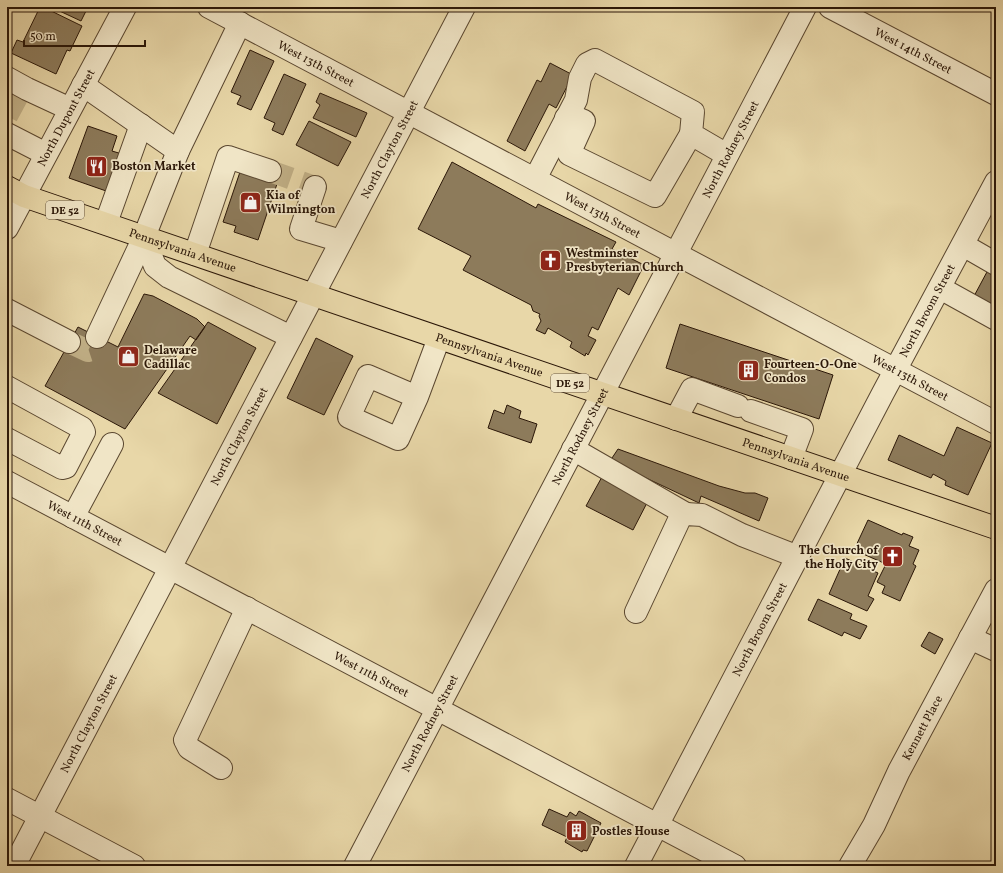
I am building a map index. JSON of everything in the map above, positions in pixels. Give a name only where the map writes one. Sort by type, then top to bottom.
[{"type":"main road","name":"Pennsylvania Avenue","points":[[16,191],[144,237],[996,528]]},
{"type":"street","name":"North Dupont Street","points":[[7,228],[16,191],[46,154],[125,7]]},
{"type":"street","name":"West 13th Street","points":[[209,7],[996,423]]},
{"type":"street","name":"North Clayton Street","points":[[14,866],[464,7]]},
{"type":"street","name":"North Rodney Street","points":[[355,866],[805,7]]},
{"type":"street","name":"West 14th Street","points":[[830,7],[996,94]]},
{"type":"street","points":[[97,337],[144,237],[178,151],[240,23]]},
{"type":"street","points":[[534,179],[566,118],[576,100],[580,78],[587,64],[596,60],[693,112],[690,134],[655,196],[569,154],[584,121],[577,118],[566,118]]},
{"type":"street","points":[[17,85],[70,109]]},
{"type":"street","points":[[83,85],[178,151]]},
{"type":"street","points":[[106,223],[142,126]]},
{"type":"street","points":[[7,134],[46,154]]},
{"type":"street","points":[[690,134],[727,155]]},
{"type":"street","points":[[195,254],[228,157],[270,171]]},
{"type":"street","name":"North Broom Street","points":[[636,866],[840,475],[996,182]]},
{"type":"street","points":[[315,187],[301,228],[341,241]]},
{"type":"street","points":[[144,237],[155,266],[168,277],[291,338]]},
{"type":"street","points":[[963,245],[996,264]]},
{"type":"street","points":[[940,288],[996,319]]},
{"type":"street","points":[[7,310],[69,342]]},
{"type":"street","points":[[417,397],[439,338]]},
{"type":"street","points":[[7,387],[82,428],[84,432],[66,467],[62,468],[7,439]]},
{"type":"street","points":[[676,419],[692,389],[802,428],[790,458]]},
{"type":"street","points":[[73,517],[112,444]]},
{"type":"street","points":[[573,449],[686,514],[702,515],[742,535],[798,557]]},
{"type":"street","name":"West 11th Street","points":[[7,482],[735,866]]},
{"type":"street","points":[[636,612],[680,518],[686,514]]},
{"type":"street","name":"Kennett Place","points":[[850,866],[882,811],[899,771],[996,590]]},
{"type":"street","points":[[221,768],[189,748],[185,740],[247,608]]},
{"type":"street","points":[[970,638],[996,650]]},
{"type":"street","points":[[7,799],[134,866]]},
{"type":"building","points":[[40,7],[43,7],[82,26],[70,51],[67,50],[56,74],[11,53],[17,40],[23,42]]},
{"type":"building","points":[[51,7],[88,7],[81,21]]},
{"type":"building","points":[[250,50],[274,61],[251,110],[237,104],[241,96],[231,92]]},
{"type":"building","points":[[550,63],[573,75],[556,108],[549,104],[525,151],[507,141],[537,80],[541,82]]},
{"type":"building","points":[[284,74],[306,84],[283,135],[272,130],[275,123],[264,118]]},
{"type":"building","points":[[320,93],[367,113],[356,137],[313,118],[320,105],[316,102]]},
{"type":"building","points":[[309,121],[351,142],[338,166],[296,145]]},
{"type":"building","name":"Boston Market","points":[[88,126],[117,136],[112,151],[122,154],[109,192],[69,178]]},
{"type":"building","name":"Westminster Presbyterian Church","points":[[452,162],[536,208],[538,204],[616,242],[612,249],[644,265],[629,295],[618,288],[598,330],[592,327],[588,336],[596,340],[588,355],[586,353],[585,356],[570,347],[572,342],[548,328],[545,334],[536,330],[541,321],[539,316],[540,314],[533,311],[531,305],[463,270],[471,256],[418,229]]},
{"type":"building","name":"Kia of Wilmington","points":[[241,169],[278,181],[258,240],[234,232],[236,226],[223,222]]},
{"type":"building","points":[[988,270],[996,274],[996,310],[973,298]]},
{"type":"building","points":[[144,294],[153,296],[197,319],[205,327],[196,340],[190,336],[125,429],[45,386],[78,327],[118,347]]},
{"type":"building","points":[[208,322],[256,348],[217,424],[158,393]]},
{"type":"building","name":"Fourteen-O-One Condos","points":[[680,324],[833,375],[819,419],[666,368]]},
{"type":"building","points":[[316,338],[353,356],[324,415],[287,398]]},
{"type":"building","points":[[507,405],[521,411],[519,418],[537,424],[531,443],[488,428],[494,410],[504,414]]},
{"type":"building","points":[[957,427],[992,443],[968,495],[945,485],[946,481],[933,474],[931,478],[888,460],[899,435],[944,456]]},
{"type":"building","points":[[618,449],[719,486],[745,493],[755,493],[768,498],[759,521],[701,496],[699,503],[610,461]]},
{"type":"building","points":[[603,475],[649,499],[633,530],[586,506]]},
{"type":"building","name":"The Church of the Holy City","points":[[868,520],[902,535],[903,533],[913,537],[909,546],[919,550],[913,564],[916,566],[900,601],[882,593],[885,586],[877,582],[886,564],[854,550]]},
{"type":"building","points":[[845,558],[878,573],[868,596],[874,599],[867,611],[829,594]]},
{"type":"building","points":[[818,599],[852,614],[850,619],[867,626],[860,639],[844,632],[842,636],[808,620]]},
{"type":"building","points":[[929,632],[943,639],[935,654],[921,646]]},
{"type":"building","name":"Postles House","points":[[549,809],[567,817],[570,812],[576,816],[579,811],[601,823],[587,851],[583,850],[582,852],[565,842],[567,837],[542,825]]},
{"type":"tunnel","points":[[7,116],[21,90]]},
{"type":"tunnel","points":[[270,171],[315,187]]},
{"type":"tunnel","points":[[69,342],[88,351],[91,350],[97,337]]},
{"type":"place","name":"Boston Market","points":[[96,166]]},
{"type":"place","name":"Kia of Wilmington","points":[[251,202]]},
{"type":"place","name":"Westminster Presbyterian Church","points":[[551,260]]},
{"type":"place","name":"Delaware Cadillac","points":[[129,357]]},
{"type":"place","name":"Fourteen-O-One Condos","points":[[749,371]]},
{"type":"place","name":"The Church of the Holy City","points":[[893,557]]},
{"type":"place","name":"Postles House","points":[[576,831]]}]
